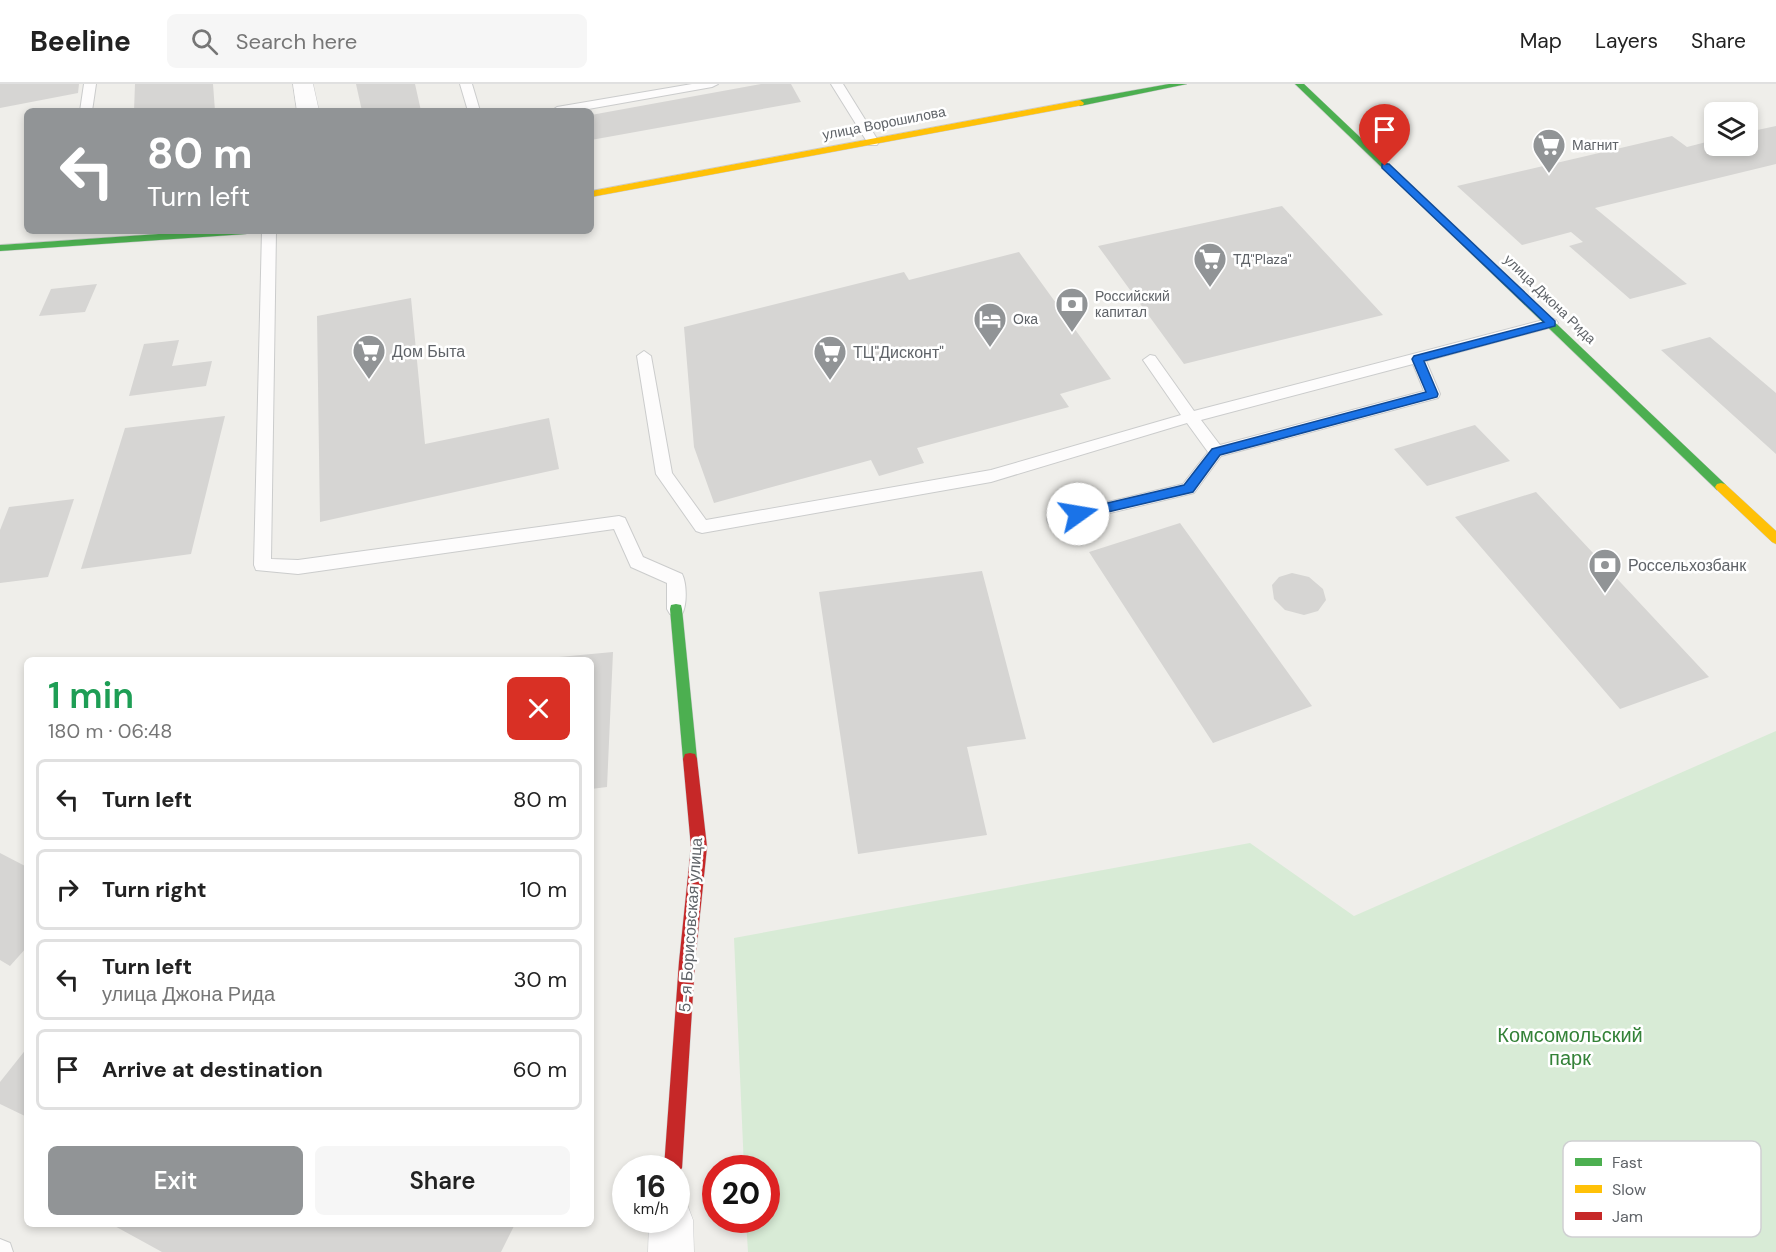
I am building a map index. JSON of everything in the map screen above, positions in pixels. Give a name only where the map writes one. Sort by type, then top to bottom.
[{"type":"street","points":[[303,84],[307,108]]},
{"type":"street","name":"улица Ворошилова","points":[[594,193],[1183,84]]},
{"type":"street","name":"улица Джона Рида","points":[[1299,84],[1776,539]]},
{"type":"street","points":[[0,248],[65,237],[156,234]]},
{"type":"street","name":"5-я Борисовская улица","points":[[674,1155],[687,962],[699,847],[676,609]]},
{"type":"street","points":[[671,1233],[671,1252]]},
{"type":"lane","points":[[86,108],[90,84]]},
{"type":"lane","points":[[466,84],[473,108]]},
{"type":"lane","points":[[574,108],[712,84]]},
{"type":"lane","points":[[837,84],[873,142]]},
{"type":"lane","points":[[268,234],[262,565],[298,567],[619,522],[637,562],[676,579],[676,609]]},
{"type":"lane","points":[[644,356],[664,474],[702,526],[991,476],[1191,417],[1551,323]]},
{"type":"lane","points":[[1055,520],[1188,489],[1216,452],[1433,394],[1418,359]]},
{"type":"lane","points":[[1150,360],[1216,452]]},
{"type":"green space","name":"Комсомольский парк","points":[[1776,731],[1776,1252],[748,1252],[747,1233],[780,1233],[780,1155],[743,1155],[734,938],[1250,843],[1354,916]]},
{"type":"building","points":[[0,84],[79,84],[78,93],[0,108]]},
{"type":"building","points":[[135,84],[213,84],[215,108],[134,108]]},
{"type":"building","points":[[356,84],[415,84],[420,108],[361,108]]},
{"type":"building","points":[[761,84],[791,84],[801,102],[594,139],[594,114]]},
{"type":"building","points":[[1776,126],[1776,164],[1595,208],[1687,284],[1630,299],[1569,246],[1583,242],[1571,232],[1522,245],[1457,186],[1672,136],[1687,147],[1704,143],[1704,156],[1758,156],[1758,130]]},
{"type":"building","name":"ТД\"Plaza\"","points":[[1282,206],[1383,315],[1184,364],[1098,246]]},
{"type":"building","name":"ТЦ\"Дисконт\"","points":[[1019,252],[1111,379],[1060,394],[1069,407],[917,448],[924,463],[879,476],[871,460],[714,503],[694,447],[684,327],[904,272],[909,280]]},
{"type":"building","points":[[97,284],[85,312],[39,316],[51,289]]},
{"type":"building","name":"Дом Быта","points":[[411,298],[425,444],[549,418],[559,469],[320,522],[317,316]]},
{"type":"building","points":[[1710,337],[1776,393],[1776,454],[1661,350]]},
{"type":"building","points":[[179,340],[172,366],[212,361],[206,386],[129,396],[144,344]]},
{"type":"building","points":[[225,416],[191,554],[81,569],[125,428]]},
{"type":"building","points":[[1475,425],[1510,461],[1427,486],[1394,449]]},
{"type":"building","points":[[1536,492],[1709,677],[1620,709],[1455,517]]},
{"type":"building","points":[[74,499],[48,577],[0,583],[0,530],[9,507]]},
{"type":"building","points":[[1180,523],[1312,706],[1213,743],[1089,552]]},
{"type":"building","points":[[982,571],[1026,739],[967,747],[987,835],[858,854],[819,592]]},
{"type":"building","points":[[1292,573],[1309,577],[1323,589],[1326,600],[1318,611],[1304,615],[1285,610],[1274,599],[1272,585],[1279,577]]},
{"type":"building","points":[[613,652],[607,787],[594,789],[594,657],[559,657]]},
{"type":"building","points":[[0,853],[24,865],[24,950],[10,966],[0,960]]},
{"type":"building","points":[[24,1052],[24,1116],[0,1104],[0,1082]]},
{"type":"building","points":[[116,1227],[514,1227],[501,1252],[162,1252]]},
{"type":"traffic: fast","points":[[1080,103],[1183,84]]},
{"type":"traffic: fast","points":[[1299,84],[1721,487]]},
{"type":"traffic: fast","points":[[0,248],[203,234]]},
{"type":"traffic: fast","points":[[676,609],[690,759]]},
{"type":"traffic: slow","points":[[594,193],[1080,103]]},
{"type":"traffic: slow","points":[[1721,487],[1776,539]]},
{"type":"traffic: jam","points":[[674,1155],[687,962],[699,847],[690,759]]},
{"type":"place","name":"Магнит","points":[[1549,174]]},
{"type":"place","name":"ТД\"Plaza\"","points":[[1210,288]]},
{"type":"place","name":"Российский капитал","points":[[1072,333]]},
{"type":"place","name":"Ока","points":[[990,348]]},
{"type":"place","name":"Дом Быта","points":[[369,380]]},
{"type":"place","name":"ТЦ\"Дисконт\"","points":[[830,381]]},
{"type":"place","name":"Россельхозбанк","points":[[1605,594]]},
{"type":"route","points":[[1078,514],[1188,489],[1216,452],[1433,394],[1418,359],[1551,323],[1385,166]]}]
